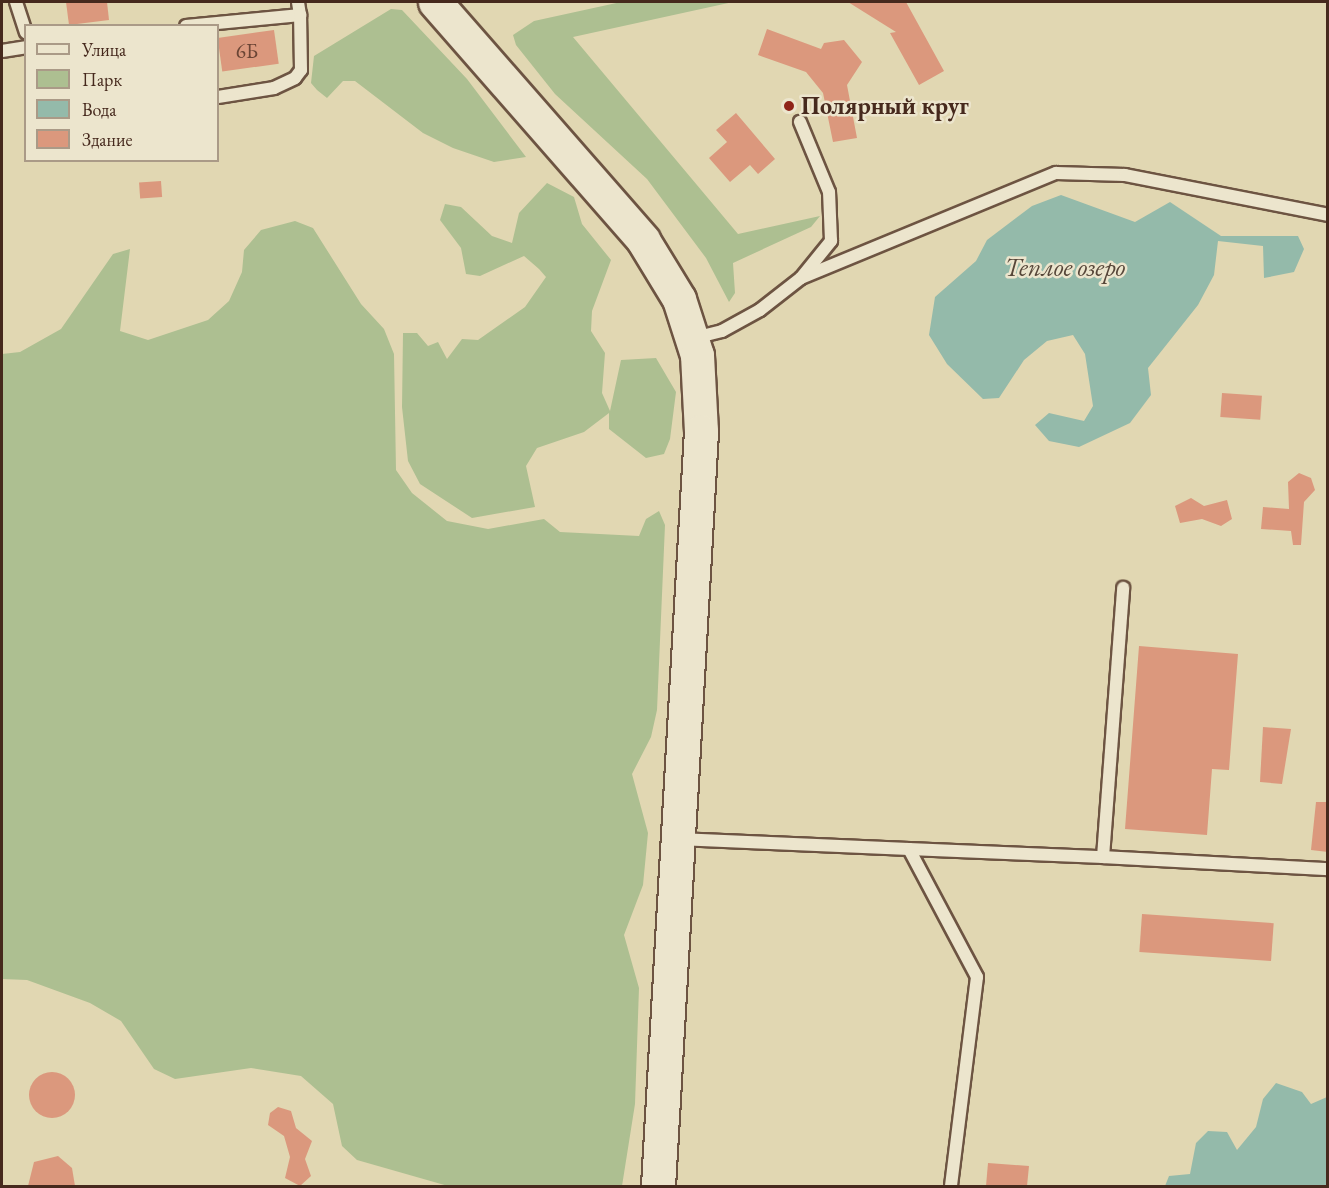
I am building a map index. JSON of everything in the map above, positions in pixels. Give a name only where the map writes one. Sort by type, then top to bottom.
[{"type":"main road","points":[[435,2],[629,222],[669,280],[693,338],[701,431],[658,1186]]},
{"type":"lane","points":[[16,2],[24,27]]},
{"type":"lane","points":[[219,97],[274,88],[295,78],[301,70],[298,2]]},
{"type":"lane","points":[[207,24],[300,15]]},
{"type":"lane","points":[[2,51],[24,47]]},
{"type":"lane","points":[[693,338],[740,322],[801,278],[822,255],[833,227],[829,192],[800,122]]},
{"type":"lane","points":[[801,278],[1056,173],[1125,175],[1328,215]]},
{"type":"lane","points":[[1103,857],[1123,588]]},
{"type":"lane","points":[[677,839],[1328,869]]},
{"type":"lane","points":[[909,849],[977,977],[951,1186]]},
{"type":"green space","points":[[621,2],[733,2],[573,37],[738,234],[820,216],[811,227],[733,263],[735,293],[729,302],[706,258],[647,179],[555,94],[516,45],[513,35],[534,21]]},
{"type":"green space","points":[[391,9],[402,10],[467,79],[526,157],[494,162],[453,148],[423,133],[355,81],[343,81],[327,98],[317,90],[311,83],[314,56]]},
{"type":"green space","points":[[547,183],[574,197],[582,224],[611,260],[592,311],[591,331],[605,353],[602,393],[610,411],[621,360],[656,358],[676,392],[670,439],[664,454],[646,458],[609,429],[609,413],[584,432],[537,448],[526,466],[535,507],[472,518],[420,484],[408,461],[402,407],[403,333],[417,333],[428,346],[438,342],[447,359],[462,339],[478,340],[525,307],[546,277],[539,269],[524,256],[480,276],[466,274],[461,248],[440,220],[445,204],[461,207],[492,236],[512,243],[519,213]]},
{"type":"green space","points":[[295,221],[313,228],[361,304],[384,329],[394,354],[396,470],[412,493],[447,521],[488,529],[544,519],[560,532],[639,536],[646,519],[659,511],[665,525],[657,710],[651,737],[632,774],[648,833],[643,885],[624,935],[639,988],[635,1104],[622,1186],[448,1186],[357,1160],[342,1146],[333,1104],[301,1076],[251,1068],[175,1079],[154,1069],[121,1021],[90,1003],[27,980],[2,979],[2,354],[20,352],[61,329],[113,254],[130,249],[120,331],[148,340],[208,320],[229,301],[242,272],[244,250],[261,230]]},
{"type":"water","name":"Теплое озеро","points":[[1061,195],[1135,222],[1170,202],[1221,236],[1298,236],[1304,249],[1294,272],[1264,278],[1263,246],[1218,241],[1214,275],[1198,305],[1148,368],[1151,395],[1130,423],[1079,447],[1049,441],[1035,425],[1049,413],[1084,421],[1093,406],[1085,354],[1073,335],[1047,341],[1024,360],[999,398],[983,399],[947,364],[929,335],[935,297],[976,261],[987,240],[1032,206]]},
{"type":"water","points":[[1276,1083],[1302,1092],[1311,1104],[1327,1097],[1327,1186],[1165,1186],[1169,1176],[1190,1174],[1196,1143],[1208,1131],[1227,1132],[1237,1150],[1256,1127],[1263,1099]]},
{"type":"building","points":[[66,2],[107,2],[109,20],[69,24]]},
{"type":"building","points":[[848,2],[906,2],[944,71],[919,85],[890,33],[896,32]]},
{"type":"building","points":[[767,29],[821,49],[824,43],[844,40],[862,62],[847,85],[857,138],[833,142],[823,93],[806,72],[758,55]]},
{"type":"building","points":[[274,30],[279,64],[222,72],[219,38]]},
{"type":"building","points":[[736,113],[775,159],[758,174],[750,165],[730,182],[709,158],[727,142],[716,130]]},
{"type":"building","points":[[161,181],[162,197],[140,198],[139,183]]},
{"type":"building","points":[[1222,393],[1262,396],[1260,420],[1220,417]]},
{"type":"building","points":[[1299,473],[1311,478],[1315,490],[1304,502],[1301,545],[1293,545],[1291,531],[1261,529],[1263,507],[1289,509],[1288,482]]},
{"type":"building","points":[[1191,498],[1204,506],[1227,500],[1232,519],[1221,526],[1202,519],[1180,523],[1175,506]]},
{"type":"building","points":[[1139,646],[1238,654],[1229,770],[1212,769],[1207,835],[1125,829]]},
{"type":"building","points":[[1263,727],[1291,729],[1282,784],[1260,782]]},
{"type":"building","points":[[1316,802],[1328,802],[1328,852],[1311,850]]},
{"type":"building","points":[[1142,914],[1274,923],[1271,961],[1139,952]]},
{"type":"building","points":[[52,1072],[61,1073],[68,1079],[74,1086],[74,1104],[68,1111],[61,1117],[52,1118],[43,1117],[36,1111],[30,1104],[29,1095],[30,1086],[36,1079],[43,1073]]},
{"type":"building","points":[[278,1107],[291,1111],[296,1128],[312,1141],[305,1159],[311,1176],[300,1186],[285,1178],[290,1157],[284,1136],[268,1125],[270,1113]]},
{"type":"building","points":[[58,1156],[72,1168],[75,1186],[28,1186],[34,1162]]},
{"type":"building","points":[[988,1163],[1029,1166],[1027,1186],[986,1186]]},
{"type":"place","name":"Полярный круг","points":[[789,106]]}]
